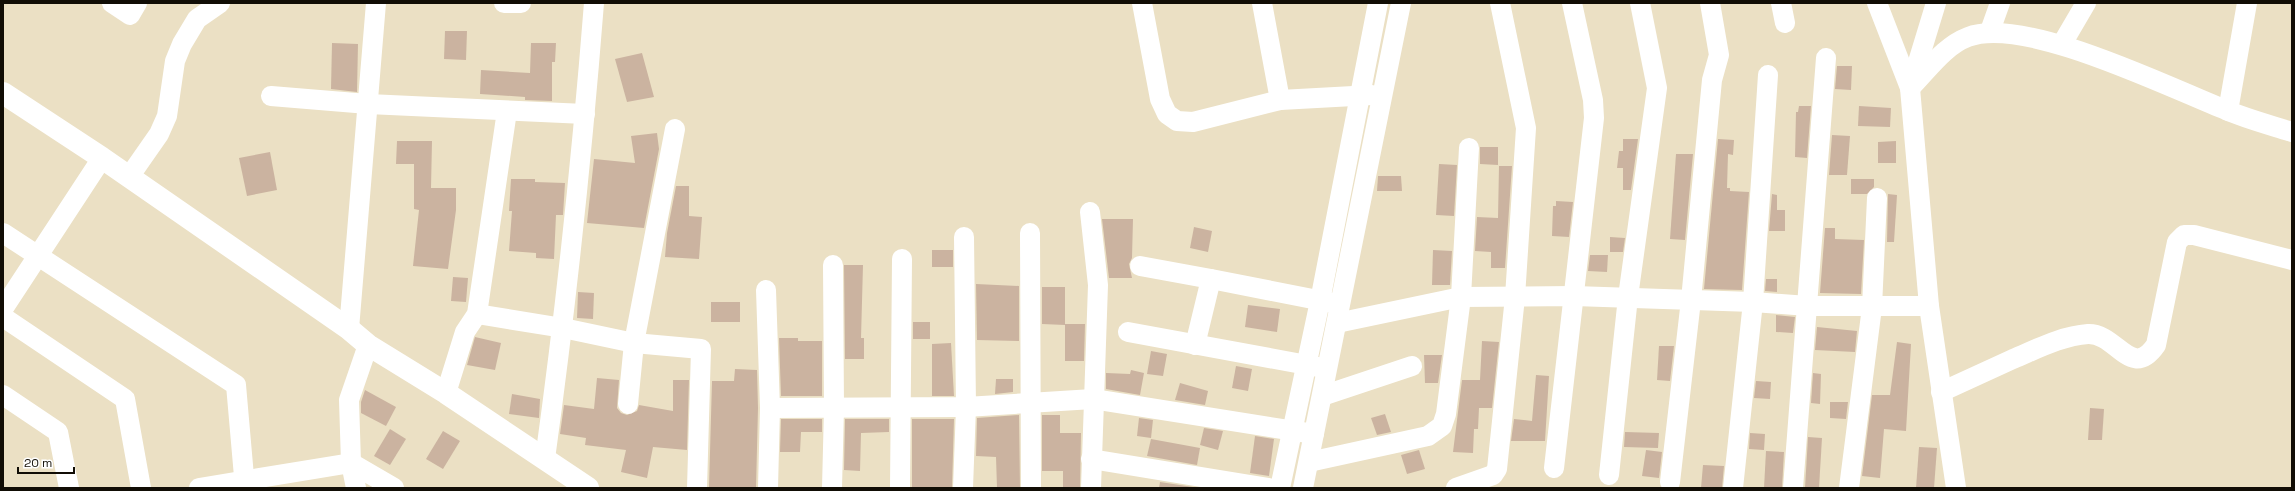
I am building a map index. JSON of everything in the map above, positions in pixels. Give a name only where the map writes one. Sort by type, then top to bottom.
[{"type":"street","points":[[112,3],[130,15],[137,3]]},
{"type":"street","points":[[129,177],[159,134],[167,116],[175,61],[182,44],[197,19],[220,3]]},
{"type":"street","points":[[349,329],[376,3]]},
{"type":"street","points":[[504,3],[521,3]]},
{"type":"street","points":[[545,459],[564,328],[585,114],[594,3]]},
{"type":"street","points":[[1142,3],[1160,99],[1167,114],[1177,121],[1194,122],[1280,100],[1382,94]]},
{"type":"street","points":[[1262,3],[1280,100]]},
{"type":"street","points":[[1280,488],[1320,300],[1378,3]]},
{"type":"street","points":[[1456,488],[1494,475],[1497,469],[1516,297],[1526,128],[1500,3]]},
{"type":"street","points":[[1554,468],[1594,118],[1593,100],[1572,3]]},
{"type":"street","points":[[1609,475],[1628,297],[1658,88],[1640,3]]},
{"type":"street","points":[[1670,482],[1691,300],[1712,80],[1719,55],[1710,3]]},
{"type":"street","points":[[1780,3],[1785,22]]},
{"type":"street","points":[[1877,3],[1910,88],[1929,306],[1956,488]]},
{"type":"street","points":[[1910,88],[1936,3]]},
{"type":"street","points":[[1990,31],[2000,3]]},
{"type":"street","points":[[2062,44],[2086,3]]},
{"type":"street","points":[[2228,111],[2247,3]]},
{"type":"street","points":[[1303,488],[1382,94],[1397,7]]},
{"type":"street","points":[[1910,88],[1948,48],[1968,36],[1990,31],[2062,44],[2228,111],[2292,132]]},
{"type":"street","points":[[1793,488],[1826,58]]},
{"type":"street","points":[[1733,488],[1753,302],[1768,75]]},
{"type":"street","points":[[3,93],[102,158],[349,329],[368,345],[446,393],[588,488]]},
{"type":"street","points":[[272,96],[368,104],[585,114]]},
{"type":"street","points":[[446,393],[465,332],[477,314],[507,111]]},
{"type":"street","points":[[628,404],[634,343],[675,129]]},
{"type":"street","points":[[1309,462],[1428,436],[1442,426],[1446,414],[1460,297],[1469,148]]},
{"type":"street","points":[[3,309],[102,158]]},
{"type":"street","points":[[1849,488],[1872,307],[1877,198]]},
{"type":"street","points":[[1090,212],[1098,285],[1091,488]]},
{"type":"street","points":[[3,233],[236,385],[244,485]]},
{"type":"street","points":[[1030,233],[1031,488]]},
{"type":"street","points":[[1941,392],[2066,337],[2089,334],[2101,336],[2109,340],[2127,357],[2138,359],[2148,356],[2156,345],[2177,242],[2184,235],[2194,235],[2292,260]]},
{"type":"street","points":[[963,488],[966,407],[964,237]]},
{"type":"street","points":[[900,488],[902,259]]},
{"type":"street","points":[[832,488],[834,408],[833,265]]},
{"type":"street","points":[[1140,266],[1320,300],[1339,314],[1460,297],[1628,297],[1753,302],[1808,306],[1929,306]]},
{"type":"street","points":[[1195,345],[1211,279]]},
{"type":"street","points":[[766,290],[770,408],[768,488]]},
{"type":"street","points":[[477,314],[564,328],[634,343],[701,349],[697,488]]},
{"type":"street","points":[[3,317],[125,399],[141,488]]},
{"type":"street","points":[[1128,332],[1327,369]]},
{"type":"street","points":[[356,488],[351,463],[349,400],[368,345]]},
{"type":"street","points":[[1322,396],[1412,366]]},
{"type":"street","points":[[3,395],[58,432],[69,488]]},
{"type":"street","points":[[770,408],[966,407],[1093,399],[1314,434]]},
{"type":"street","points":[[1091,459],[1269,488]]},
{"type":"street","points":[[199,488],[244,485],[351,463],[394,488]]},
{"type":"building","points":[[445,31],[467,31],[466,60],[444,59]]},
{"type":"building","points":[[332,43],[358,44],[357,92],[331,89]]},
{"type":"building","points":[[531,43],[556,43],[555,62],[552,62],[552,101],[525,100],[525,97],[480,94],[481,70],[530,73]]},
{"type":"building","points":[[642,53],[654,97],[627,102],[615,59]]},
{"type":"building","points":[[1837,66],[1852,66],[1851,90],[1835,89]]},
{"type":"building","points":[[1799,106],[1811,106],[1807,158],[1795,157],[1796,112],[1798,112]]},
{"type":"building","points":[[1859,106],[1891,108],[1890,127],[1858,126]]},
{"type":"building","points":[[657,133],[659,149],[644,228],[587,223],[594,159],[635,163],[631,136]]},
{"type":"building","points":[[1832,135],[1850,136],[1847,175],[1829,175]]},
{"type":"building","points":[[1623,139],[1638,139],[1631,190],[1623,190],[1623,168],[1617,168],[1619,151],[1623,151]]},
{"type":"building","points":[[1718,139],[1734,140],[1733,155],[1728,154],[1727,188],[1730,188],[1730,191],[1749,192],[1742,290],[1704,289]]},
{"type":"building","points":[[397,141],[432,141],[431,188],[456,188],[456,210],[448,269],[413,266],[419,210],[414,209],[414,164],[396,164]]},
{"type":"building","points":[[1896,141],[1896,163],[1878,163],[1878,142]]},
{"type":"building","points":[[1480,147],[1498,147],[1498,165],[1480,164]]},
{"type":"building","points":[[270,152],[277,190],[247,196],[239,158]]},
{"type":"building","points":[[1676,154],[1693,154],[1685,240],[1670,239]]},
{"type":"building","points":[[1439,164],[1457,165],[1454,216],[1436,215]]},
{"type":"building","points":[[1499,166],[1512,166],[1505,268],[1491,268],[1491,252],[1475,251],[1477,217],[1498,218]]},
{"type":"building","points":[[1378,176],[1401,176],[1402,191],[1377,191]]},
{"type":"building","points":[[511,179],[535,179],[535,182],[565,183],[563,215],[556,215],[554,259],[536,258],[536,253],[509,251],[512,211],[509,211]]},
{"type":"building","points":[[1851,179],[1874,179],[1874,187],[1867,194],[1851,194]]},
{"type":"building","points":[[676,186],[689,186],[689,216],[702,217],[699,259],[665,257],[667,233]]},
{"type":"building","points":[[1772,194],[1777,195],[1777,210],[1785,210],[1785,231],[1769,231]]},
{"type":"building","points":[[1888,194],[1897,195],[1894,242],[1887,242]]},
{"type":"building","points":[[1556,201],[1573,202],[1569,237],[1552,236],[1553,206],[1556,206]]},
{"type":"building","points":[[1102,219],[1133,219],[1132,258],[1129,264],[1132,278],[1109,278]]},
{"type":"building","points":[[1194,227],[1212,231],[1208,252],[1190,248]]},
{"type":"building","points":[[1825,228],[1835,228],[1835,239],[1864,240],[1861,294],[1820,293]]},
{"type":"building","points":[[1610,237],[1625,238],[1623,252],[1610,252]]},
{"type":"building","points":[[932,250],[953,250],[953,267],[932,267]]},
{"type":"building","points":[[1433,250],[1452,251],[1450,285],[1432,285]]},
{"type":"building","points":[[1590,255],[1608,255],[1607,272],[1588,271]]},
{"type":"building","points":[[844,265],[863,265],[861,338],[864,338],[864,359],[845,359]]},
{"type":"building","points":[[453,277],[468,278],[466,302],[451,301]]},
{"type":"building","points":[[1766,279],[1777,279],[1777,292],[1765,291]]},
{"type":"building","points":[[976,284],[1019,286],[1019,341],[977,340]]},
{"type":"building","points":[[1042,287],[1065,287],[1065,325],[1042,324]]},
{"type":"building","points":[[578,292],[594,293],[593,319],[577,318]]},
{"type":"building","points":[[711,302],[740,302],[740,322],[711,322]]},
{"type":"building","points":[[1248,305],[1280,309],[1277,332],[1245,327]]},
{"type":"building","points":[[1776,315],[1795,317],[1793,333],[1776,332]]},
{"type":"building","points":[[913,322],[930,322],[930,339],[913,339]]},
{"type":"building","points":[[1065,324],[1085,324],[1084,361],[1065,361]]},
{"type":"building","points":[[1817,327],[1857,331],[1855,352],[1815,350]]},
{"type":"building","points":[[475,337],[501,343],[495,370],[467,365]]},
{"type":"building","points":[[779,338],[798,338],[798,341],[822,341],[822,396],[781,396]]},
{"type":"building","points":[[1482,341],[1499,342],[1492,408],[1479,408],[1478,429],[1474,429],[1473,453],[1453,452],[1462,380],[1480,380]]},
{"type":"building","points":[[1897,342],[1911,344],[1906,431],[1884,429],[1880,478],[1862,476],[1872,395],[1890,395]]},
{"type":"building","points":[[951,343],[954,396],[932,396],[932,344]]},
{"type":"building","points":[[1659,346],[1674,346],[1670,381],[1657,380]]},
{"type":"building","points":[[1151,351],[1167,354],[1163,376],[1147,374]]},
{"type":"building","points":[[1424,355],[1442,355],[1438,383],[1425,383]]},
{"type":"building","points":[[1236,366],[1252,369],[1248,391],[1232,388]]},
{"type":"building","points":[[735,369],[757,370],[758,408],[756,488],[709,488],[712,381],[734,381]]},
{"type":"building","points":[[1131,370],[1144,373],[1140,395],[1106,389],[1106,373],[1130,374]]},
{"type":"building","points":[[1813,373],[1821,374],[1820,404],[1811,403]]},
{"type":"building","points":[[1536,375],[1549,376],[1545,441],[1511,441],[1514,419],[1532,421]]},
{"type":"building","points":[[597,378],[619,380],[617,408],[621,413],[627,415],[637,411],[639,405],[673,411],[673,380],[689,380],[687,450],[653,447],[647,478],[621,472],[626,450],[585,445],[586,438],[560,434],[564,405],[594,409]]},
{"type":"building","points":[[996,379],[1013,379],[1013,392],[995,394]]},
{"type":"building","points":[[1756,381],[1771,382],[1770,399],[1754,398]]},
{"type":"building","points":[[1180,383],[1208,391],[1205,405],[1175,400]]},
{"type":"building","points":[[365,390],[396,407],[386,426],[361,413],[361,402]]},
{"type":"building","points":[[512,394],[540,399],[539,418],[509,414]]},
{"type":"building","points":[[1830,402],[1848,402],[1846,419],[1830,418]]},
{"type":"building","points":[[2090,408],[2104,409],[2102,440],[2088,440]]},
{"type":"building","points":[[1385,414],[1391,432],[1377,435],[1371,418]]},
{"type":"building","points":[[1019,415],[1020,488],[997,488],[996,457],[976,456],[977,418]]},
{"type":"building","points":[[1042,415],[1060,415],[1060,433],[1081,433],[1080,488],[1063,488],[1063,471],[1042,471]]},
{"type":"building","points":[[1139,418],[1153,420],[1151,438],[1137,436]]},
{"type":"building","points":[[781,419],[822,419],[822,432],[801,432],[800,452],[780,452]]},
{"type":"building","points":[[845,419],[889,419],[889,432],[861,433],[860,471],[844,470]]},
{"type":"building","points":[[912,419],[954,419],[952,488],[912,488]]},
{"type":"building","points":[[1204,428],[1223,431],[1218,450],[1200,445]]},
{"type":"building","points":[[390,429],[406,439],[390,465],[374,456]]},
{"type":"building","points":[[443,431],[460,441],[443,469],[426,459]]},
{"type":"building","points":[[1625,432],[1659,433],[1658,448],[1624,447]]},
{"type":"building","points":[[1750,433],[1765,434],[1764,450],[1749,449]]},
{"type":"building","points":[[1255,436],[1274,439],[1269,476],[1250,473]]},
{"type":"building","points":[[1808,437],[1822,438],[1819,488],[1805,488]]},
{"type":"building","points":[[1151,439],[1200,448],[1197,465],[1147,456]]},
{"type":"building","points":[[1919,447],[1937,448],[1934,488],[1916,488]]},
{"type":"building","points":[[1419,450],[1425,469],[1407,474],[1401,455]]},
{"type":"building","points":[[1646,450],[1662,452],[1659,478],[1642,476]]},
{"type":"building","points":[[1766,451],[1784,452],[1782,488],[1764,488]]},
{"type":"building","points":[[1703,465],[1724,466],[1722,488],[1701,488]]},
{"type":"building","points":[[1160,482],[1193,487],[1159,488]]}]
